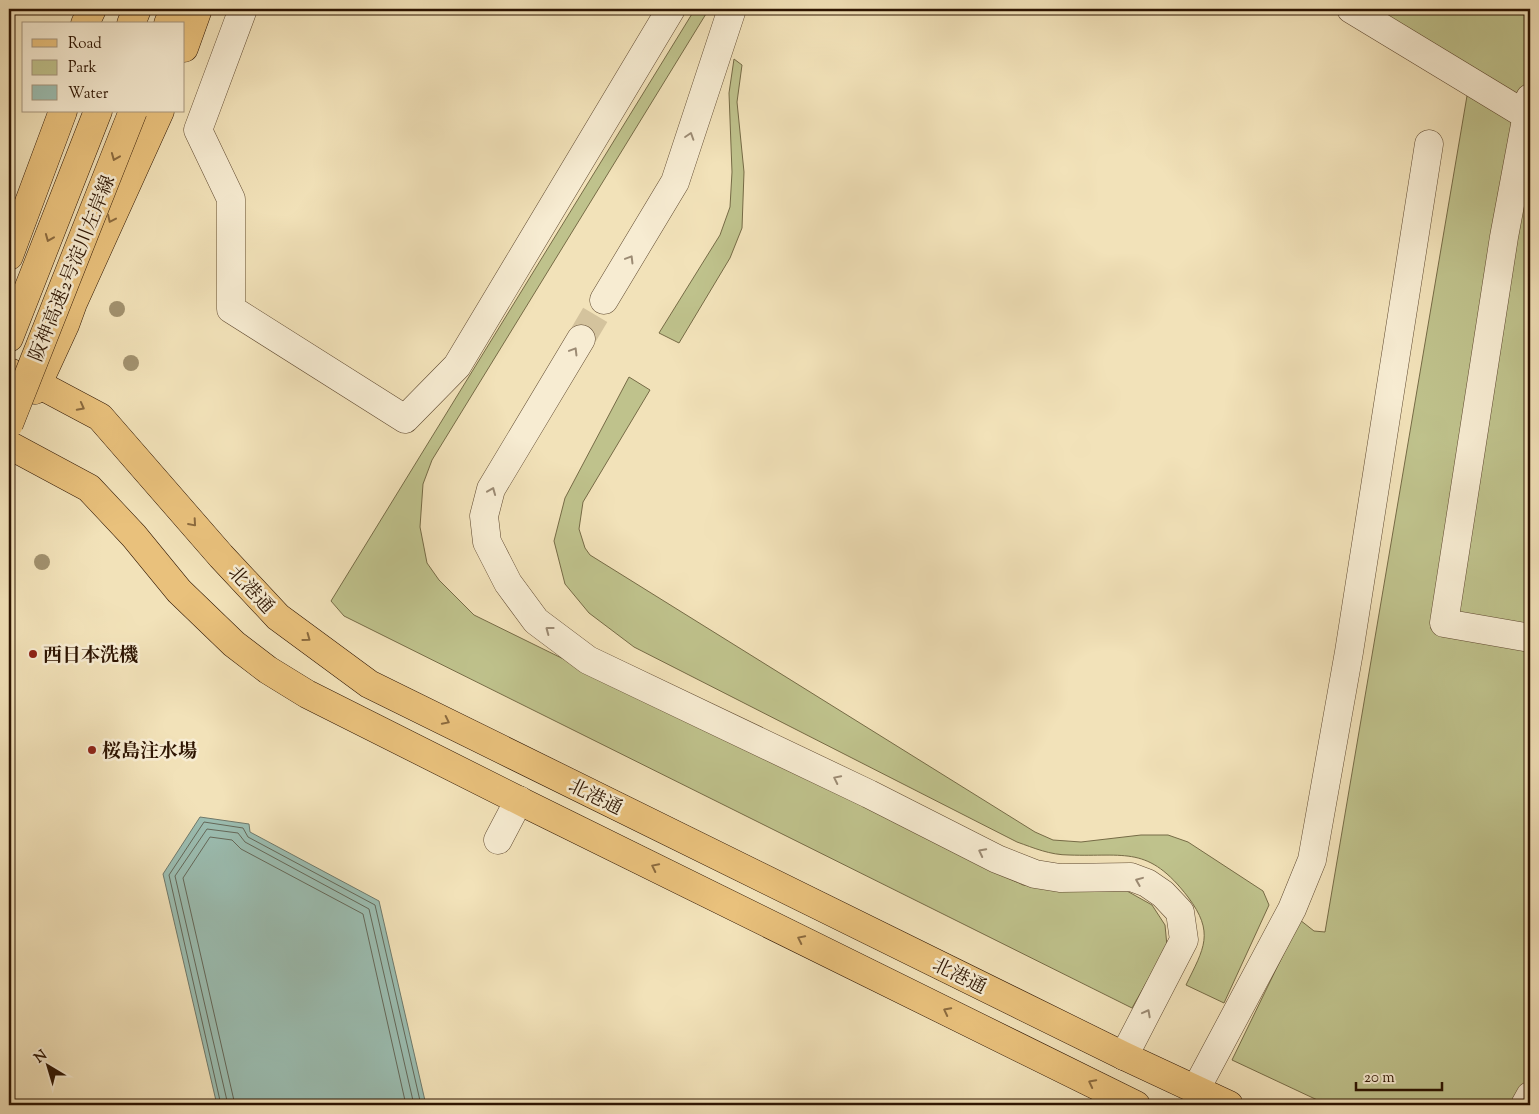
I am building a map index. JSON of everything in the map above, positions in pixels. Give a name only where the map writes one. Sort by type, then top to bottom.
[{"type":"main road","points":[[85,22],[90,9]]},
{"type":"main road","points":[[96,22],[100,9]]},
{"type":"main road","points":[[132,22],[137,9]]},
{"type":"main road","points":[[169,22],[174,9]]},
{"type":"main road","points":[[185,45],[198,9]]},
{"type":"main road","points":[[9,201],[48,112]]},
{"type":"main road","points":[[9,244],[54,112]]},
{"type":"main road","points":[[9,256],[63,112]]},
{"type":"main road","points":[[9,338],[98,112]]},
{"type":"main road","name":"阪神高速2号淀川左岸線","points":[[9,424],[133,112]]},
{"type":"main road","name":"北港通","points":[[160,112],[38,384],[9,444],[89,488],[134,536],[179,591],[234,644],[268,670],[346,714],[1136,1105]]},
{"type":"main road","name":"北港通","points":[[9,372],[38,384],[100,416],[221,556],[278,617],[369,684],[1124,1056],[1229,1105]]},
{"type":"lane","points":[[243,9],[198,130],[231,199],[231,309],[405,419],[456,366],[671,9]]},
{"type":"lane","points":[[604,300],[675,182],[732,9]]},
{"type":"lane","points":[[1351,9],[1528,106],[1504,238],[1444,623],[1530,638]]},
{"type":"lane","points":[[1196,1089],[1292,910],[1312,860],[1349,652],[1429,144]]},
{"type":"lane","points":[[581,339],[491,489],[484,516],[487,542],[508,583],[536,621],[588,660],[869,794],[998,859],[1035,874],[1060,878],[1131,877],[1163,894],[1180,912],[1184,940],[1124,1056]]},
{"type":"lane","points":[[498,840],[519,800]]},
{"type":"lane","points":[[1525,1105],[1530,1096]]},
{"type":"green space","points":[[695,9],[709,9],[432,460],[423,484],[420,527],[427,563],[439,580],[474,615],[1023,885],[1061,891],[1127,891],[1152,905],[1165,925],[1167,946],[1132,1008],[344,616],[331,601]]},
{"type":"green space","points":[[1334,9],[1530,9],[1530,1105],[1328,1105],[1232,1060],[1300,920],[1314,931],[1325,932],[1468,90]]},
{"type":"green space","points":[[734,59],[742,65],[737,102],[744,172],[742,228],[730,258],[679,343],[659,333],[720,235],[730,207],[732,172],[729,93]]},
{"type":"green space","points":[[629,377],[650,390],[583,502],[579,529],[585,548],[590,555],[1035,832],[1053,840],[1081,842],[1141,835],[1168,835],[1188,842],[1263,891],[1269,905],[1224,1003],[1186,985],[1202,950],[1204,931],[1202,921],[1188,897],[1174,880],[1148,861],[1121,855],[1055,854],[1017,842],[634,647],[589,613],[565,584],[554,541],[565,498]]},
{"type":"water","points":[[200,817],[249,824],[250,832],[379,901],[426,1105],[217,1105],[163,874]]},
{"type":"tunnel","points":[[581,339],[604,300]]},
{"type":"place","name":"西日本洗機","points":[[33,654]]},
{"type":"place","name":"桜島注水場","points":[[92,750]]}]
